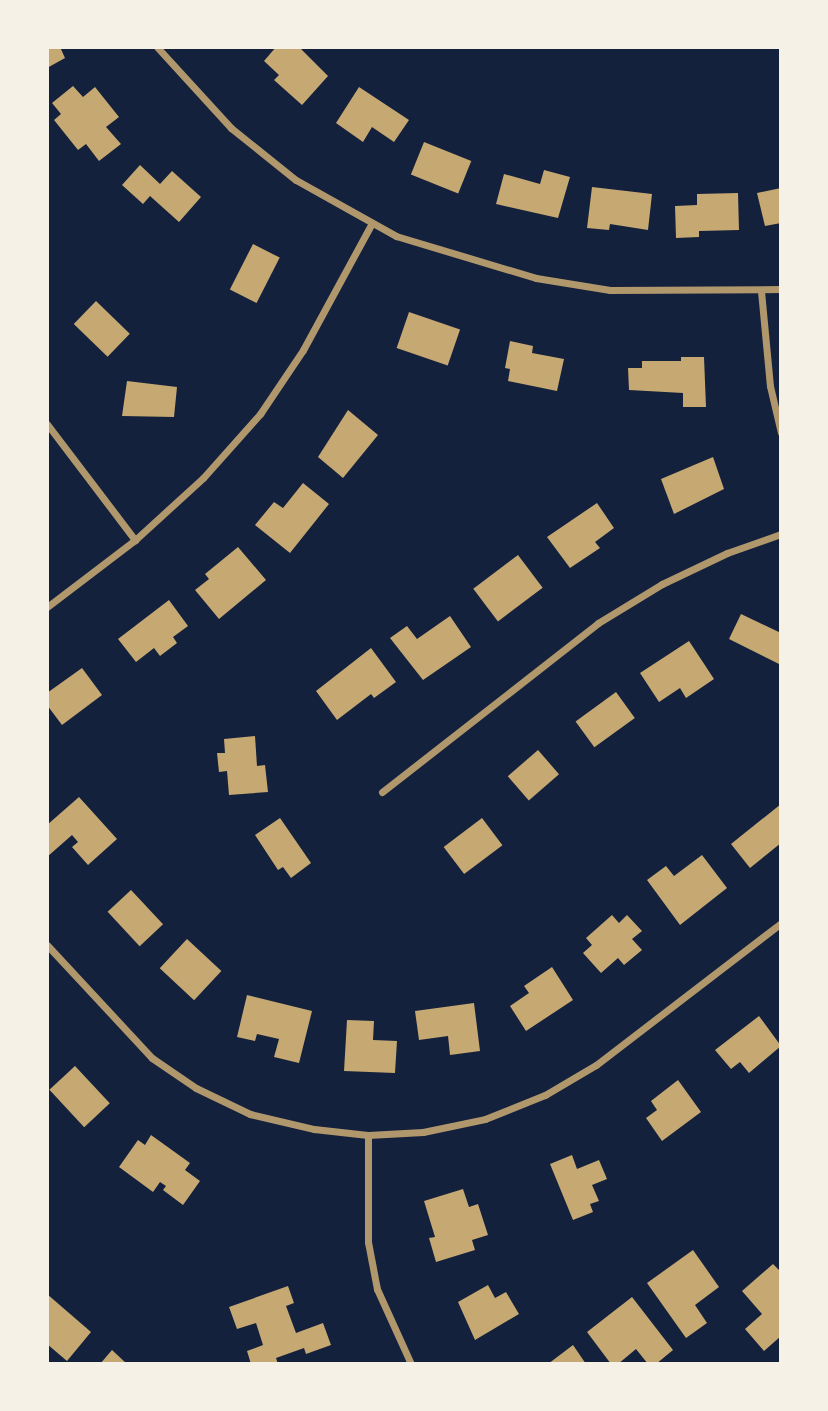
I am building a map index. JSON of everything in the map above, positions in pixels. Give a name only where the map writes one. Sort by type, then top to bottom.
[{"type":"street","points":[[157,47],[231,128],[296,180],[372,225],[461,258],[548,280],[610,290],[781,289]]},
{"type":"street","points":[[47,607],[135,540],[202,478],[260,414],[303,350],[372,225]]},
{"type":"street","points":[[761,291],[770,386],[781,433]]},
{"type":"street","points":[[47,424],[135,540]]},
{"type":"street","points":[[382,792],[598,623],[684,574],[781,534]]},
{"type":"street","points":[[47,945],[152,1058],[196,1088],[250,1114],[314,1129],[368,1135],[423,1132],[485,1119],[545,1095],[596,1065],[781,923]]},
{"type":"street","points":[[368,1135],[368,1242],[377,1289],[411,1364]]},
{"type":"building","points":[[47,47],[60,47],[65,58],[47,68]]},
{"type":"building","points":[[276,47],[299,47],[328,76],[302,105],[274,80],[279,75],[264,61]]},
{"type":"building","points":[[73,86],[83,97],[95,87],[119,117],[106,127],[121,144],[99,161],[86,144],[78,150],[54,120],[61,114],[52,103]]},
{"type":"building","points":[[359,87],[409,120],[394,142],[372,127],[363,142],[336,123]]},
{"type":"building","points":[[424,142],[471,161],[458,194],[411,174]]},
{"type":"building","points":[[140,165],[160,184],[172,171],[201,197],[179,222],[150,196],[143,204],[122,185]]},
{"type":"building","points":[[544,170],[570,177],[558,218],[496,204],[504,174],[540,184]]},
{"type":"building","points":[[592,187],[652,194],[648,230],[610,224],[609,230],[587,228]]},
{"type":"building","points":[[781,188],[781,223],[765,226],[757,193]]},
{"type":"building","points":[[738,193],[739,230],[699,231],[699,237],[676,238],[675,206],[697,205],[697,194]]},
{"type":"building","points":[[253,244],[280,258],[257,303],[230,289]]},
{"type":"building","points":[[96,301],[130,334],[108,357],[74,324]]},
{"type":"building","points":[[409,312],[460,330],[448,366],[397,348]]},
{"type":"building","points":[[510,341],[533,346],[532,353],[564,359],[557,391],[508,381],[510,369],[505,368]]},
{"type":"building","points":[[681,357],[704,357],[706,407],[683,407],[683,393],[629,390],[628,368],[642,368],[642,361],[681,361]]},
{"type":"building","points":[[127,381],[177,387],[174,417],[122,416]]},
{"type":"building","points":[[348,410],[378,435],[343,478],[318,457]]},
{"type":"building","points":[[713,457],[724,489],[674,514],[661,479]]},
{"type":"building","points":[[303,483],[329,504],[290,553],[255,525],[274,502],[283,508]]},
{"type":"building","points":[[597,503],[614,528],[595,542],[600,548],[570,568],[547,537]]},
{"type":"building","points":[[238,547],[266,580],[219,619],[195,590],[209,579],[205,574]]},
{"type":"building","points":[[518,555],[543,588],[498,621],[473,589]]},
{"type":"building","points":[[169,600],[188,626],[173,637],[177,643],[160,656],[154,648],[136,662],[118,639]]},
{"type":"building","points":[[741,614],[781,633],[781,665],[729,639]]},
{"type":"building","points":[[450,616],[471,647],[423,680],[390,638],[407,626],[417,639]]},
{"type":"building","points":[[689,641],[714,679],[686,698],[680,688],[659,702],[640,673]]},
{"type":"building","points":[[371,648],[396,682],[374,698],[371,694],[337,720],[316,691]]},
{"type":"building","points":[[82,668],[102,695],[62,725],[47,705],[47,693]]},
{"type":"building","points":[[616,692],[635,718],[594,747],[576,721]]},
{"type":"building","points":[[255,736],[257,766],[265,765],[268,792],[229,795],[227,771],[219,772],[217,753],[225,753],[224,739]]},
{"type":"building","points":[[538,750],[559,774],[529,800],[508,776]]},
{"type":"building","points":[[79,797],[117,839],[88,865],[72,847],[78,842],[72,835],[47,857],[47,825]]},
{"type":"building","points":[[781,804],[781,843],[750,868],[731,844]]},
{"type":"building","points":[[280,818],[311,863],[291,878],[283,867],[278,870],[255,835]]},
{"type":"building","points":[[482,818],[502,845],[464,874],[444,847]]},
{"type":"building","points":[[702,855],[727,888],[680,925],[647,880],[666,866],[674,876]]},
{"type":"building","points":[[131,890],[163,924],[140,946],[108,912]]},
{"type":"building","points":[[612,915],[619,923],[627,915],[642,931],[632,939],[642,950],[624,965],[618,958],[601,973],[583,953],[592,945],[586,938]]},
{"type":"building","points":[[187,939],[221,971],[194,1000],[160,968]]},
{"type":"building","points":[[552,967],[573,1000],[526,1031],[510,1006],[529,993],[524,986]]},
{"type":"building","points":[[247,995],[312,1011],[299,1063],[274,1057],[279,1039],[257,1034],[255,1041],[237,1037]]},
{"type":"building","points":[[474,1003],[480,1051],[450,1055],[448,1036],[419,1040],[415,1011]]},
{"type":"building","points":[[759,1016],[781,1046],[749,1073],[740,1062],[731,1069],[715,1050]]},
{"type":"building","points":[[347,1020],[374,1021],[373,1040],[397,1041],[395,1073],[344,1071]]},
{"type":"building","points":[[75,1066],[110,1103],[84,1127],[49,1090]]},
{"type":"building","points":[[678,1080],[701,1112],[662,1141],[646,1118],[657,1110],[651,1101]]},
{"type":"building","points":[[151,1135],[190,1163],[185,1170],[200,1181],[183,1205],[163,1190],[166,1186],[160,1182],[153,1192],[119,1167],[138,1140],[145,1145]]},
{"type":"building","points":[[572,1155],[577,1169],[599,1160],[607,1179],[592,1185],[599,1201],[590,1204],[593,1212],[573,1220],[550,1164]]},
{"type":"building","points":[[463,1189],[469,1207],[478,1204],[488,1235],[472,1240],[475,1250],[436,1262],[429,1238],[435,1237],[424,1201]]},
{"type":"building","points":[[693,1250],[719,1287],[695,1305],[707,1323],[686,1338],[647,1283]]},
{"type":"building","points":[[773,1264],[781,1272],[781,1336],[764,1351],[745,1329],[762,1314],[742,1291]]},
{"type":"building","points":[[488,1285],[495,1298],[506,1292],[519,1314],[475,1340],[458,1302]]},
{"type":"building","points":[[288,1286],[294,1303],[286,1306],[296,1333],[323,1323],[331,1345],[306,1354],[304,1348],[276,1358],[278,1364],[251,1364],[247,1351],[263,1345],[256,1323],[237,1329],[229,1307]]},
{"type":"building","points":[[47,1294],[91,1332],[67,1361],[47,1344]]},
{"type":"building","points":[[632,1297],[673,1350],[656,1364],[648,1364],[636,1349],[618,1364],[611,1364],[587,1332]]},
{"type":"building","points":[[573,1345],[586,1364],[548,1364]]},
{"type":"building","points":[[112,1350],[127,1364],[100,1364]]}]
